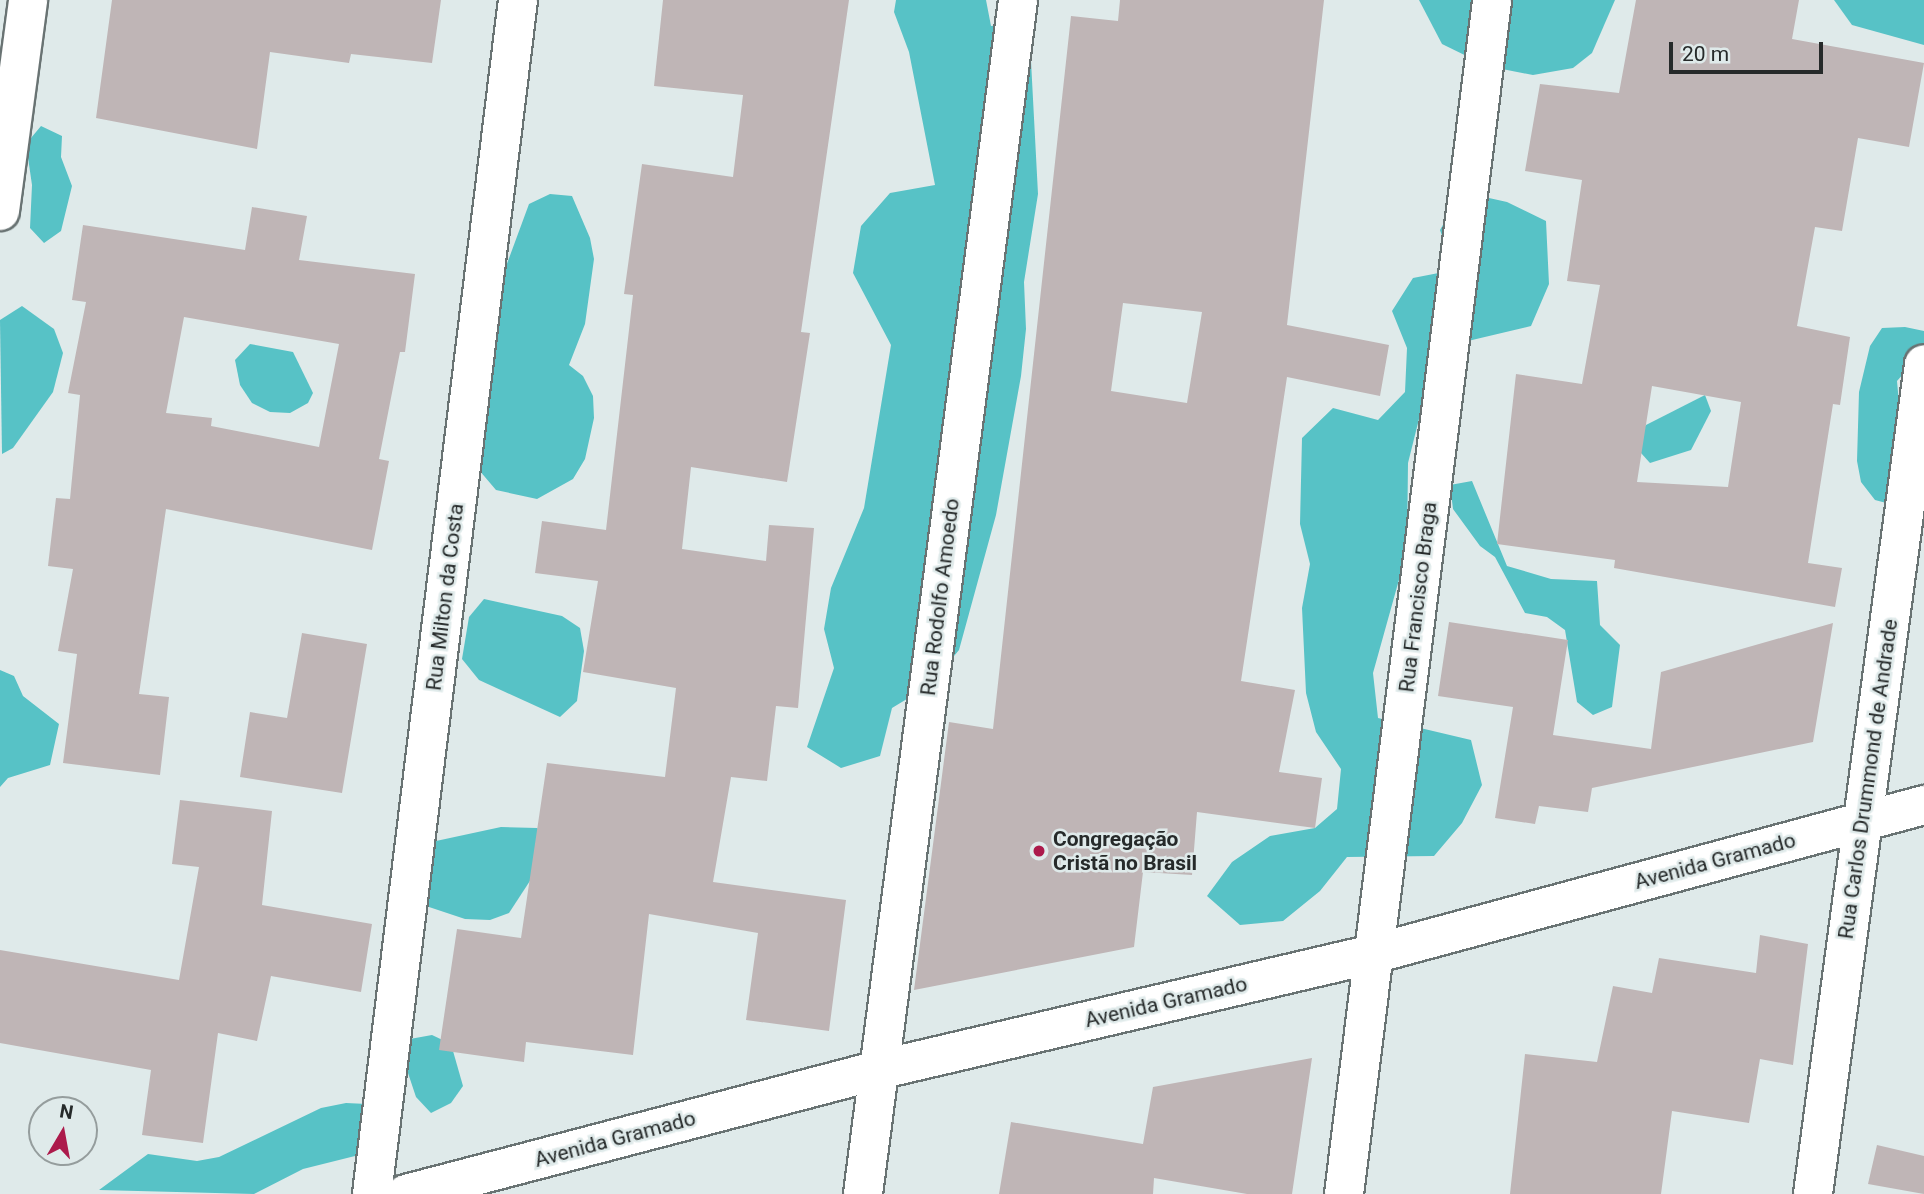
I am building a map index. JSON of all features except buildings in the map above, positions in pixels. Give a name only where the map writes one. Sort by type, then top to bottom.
[{"type":"street","points":[[0,211],[28,0]]},
{"type":"street","name":"Rua Milton da Costa","points":[[372,1194],[519,0]]},
{"type":"street","name":"Rua Rodolfo Amoedo","points":[[863,1194],[1018,0]]},
{"type":"street","name":"Rua Francisco Braga","points":[[1344,1194],[1492,0]]},
{"type":"street","name":"Rua Carlos Drummond de Andrade","points":[[1813,1194],[1924,364]]},
{"type":"street","name":"Avenida Gramado","points":[[405,1194],[878,1070],[1373,954],[1924,805]]},
{"type":"shaded area","points":[[896,0],[986,0],[991,26],[1009,24],[1031,61],[1038,194],[1024,282],[1026,329],[1021,376],[996,515],[959,650],[930,685],[892,708],[880,756],[841,768],[807,747],[834,668],[824,629],[831,588],[864,508],[891,345],[853,273],[861,226],[890,193],[935,185],[909,52],[894,12]]},
{"type":"shaded area","points":[[1419,0],[1615,0],[1592,53],[1573,68],[1533,75],[1487,66],[1442,44]]},
{"type":"shaded area","points":[[1834,0],[1924,0],[1924,45],[1852,25]]},
{"type":"shaded area","points":[[41,126],[62,136],[61,157],[72,186],[61,231],[44,243],[30,228],[32,185],[26,144]]},
{"type":"shaded area","points":[[1462,192],[1507,202],[1546,221],[1549,284],[1531,326],[1451,345],[1429,379],[1408,463],[1407,551],[1373,673],[1378,718],[1471,740],[1482,785],[1462,823],[1434,856],[1347,857],[1320,891],[1283,921],[1240,925],[1207,896],[1232,862],[1270,836],[1315,828],[1337,809],[1341,769],[1316,732],[1306,693],[1302,608],[1310,564],[1300,524],[1302,438],[1333,408],[1378,420],[1405,392],[1407,348],[1392,311],[1413,278],[1454,270],[1440,230]]},
{"type":"shaded area","points":[[550,194],[572,196],[590,238],[594,259],[585,324],[569,365],[583,376],[593,396],[594,418],[585,459],[573,479],[537,499],[496,490],[479,470],[494,299],[529,204]]},
{"type":"shaded area","points":[[22,306],[54,329],[63,353],[53,392],[13,448],[2,454],[0,320]]},
{"type":"shaded area","points":[[1905,327],[1924,331],[1924,366],[1912,364],[1897,381],[1901,425],[1924,451],[1924,513],[1875,500],[1861,482],[1857,461],[1859,392],[1870,346],[1882,328]]},
{"type":"shaded area","points":[[250,344],[293,352],[313,393],[308,403],[290,413],[270,412],[252,403],[240,385],[235,360]]},
{"type":"shaded area","points":[[1705,395],[1711,411],[1691,450],[1650,463],[1632,443],[1646,425]]},
{"type":"shaded area","points":[[1472,481],[1507,566],[1551,579],[1597,581],[1600,625],[1620,645],[1612,707],[1593,715],[1577,702],[1565,630],[1547,617],[1525,613],[1495,557],[1480,546],[1453,509],[1450,485]]},
{"type":"shaded area","points":[[484,599],[562,616],[580,628],[584,651],[577,701],[560,717],[479,680],[462,659],[469,617]]},
{"type":"shaded area","points":[[0,670],[14,676],[23,696],[59,724],[50,765],[8,778],[0,787]]},
{"type":"shaded area","points":[[501,827],[537,828],[556,841],[509,913],[490,920],[465,919],[426,906],[424,853],[436,841]]},
{"type":"shaded area","points":[[432,1035],[451,1044],[463,1086],[451,1103],[431,1113],[416,1097],[403,1058],[410,1039]]},
{"type":"shaded area","points":[[346,1103],[367,1104],[367,1153],[303,1169],[254,1194],[99,1190],[148,1154],[197,1161],[219,1157],[321,1108]]},
{"type":"place","name":"Congregação Cristã no Brasil","points":[[1039,851]]}]
